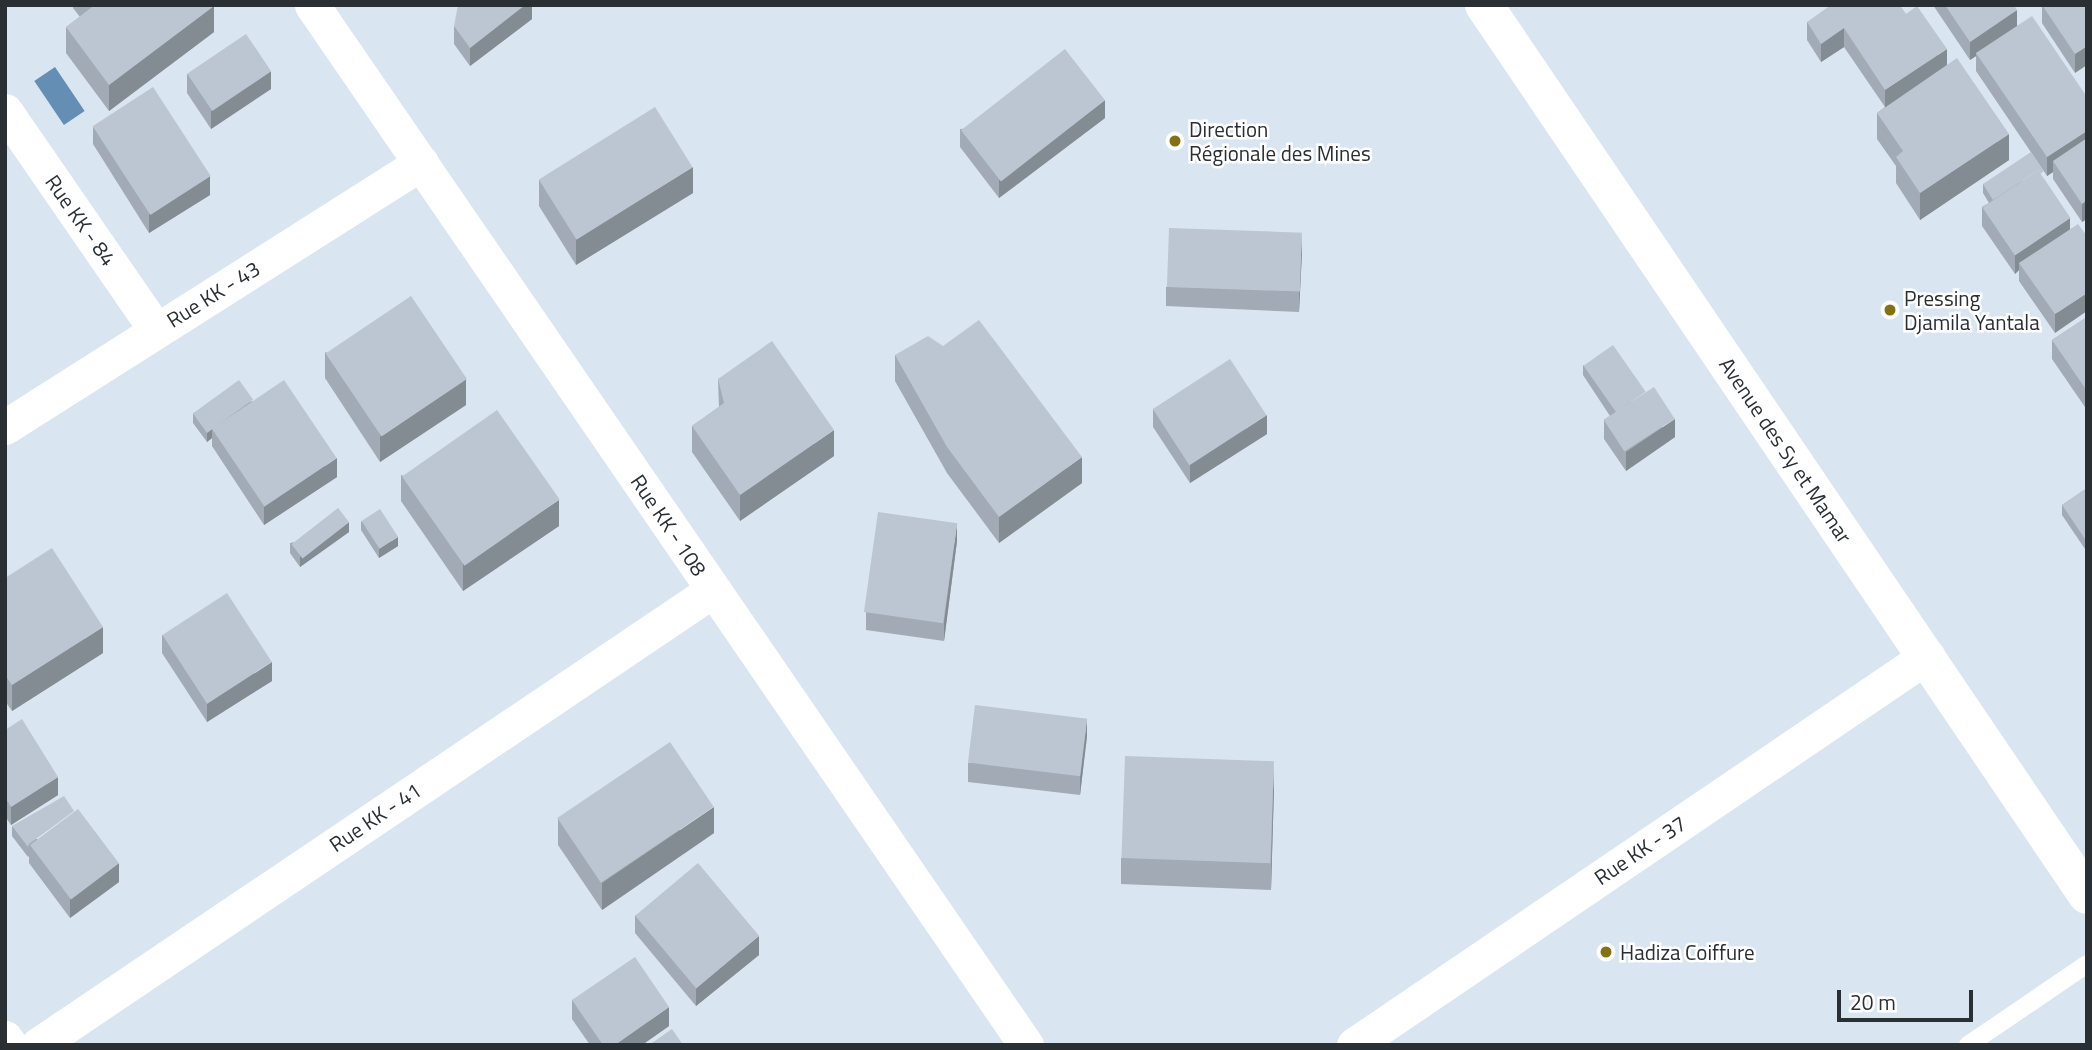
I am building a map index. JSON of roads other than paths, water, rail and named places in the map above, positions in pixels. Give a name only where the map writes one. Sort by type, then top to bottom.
[{"type":"highway","name":"Avenue des Sy et Mamar","points":[[1496,10],[2087,895]]},
{"type":"street","name":"Rue KK - 108","points":[[312,5],[1026,1045]]},
{"type":"street","name":"Rue KK - 84","points":[[5,111],[156,330]]},
{"type":"street","name":"Rue KK - 43","points":[[5,426],[421,163]]},
{"type":"street","name":"Rue KK - 41","points":[[38,1045],[713,590]]},
{"type":"street","name":"Rue KK - 37","points":[[1354,1045],[1927,656]]},
{"type":"street","points":[[5,1038],[10,1045]]},
{"type":"lane","points":[[1968,1045],[2087,964]]},
{"type":"water","points":[[55,67],[85,111],[64,125],[34,81]]},
{"type":"place","name":"Direction Régionale des Mines","points":[[1175,141]]},
{"type":"place","name":"Pressing Djamila Yantala","points":[[1890,310]]},
{"type":"place","name":"Hadiza Coiffure","points":[[1606,952]]}]
